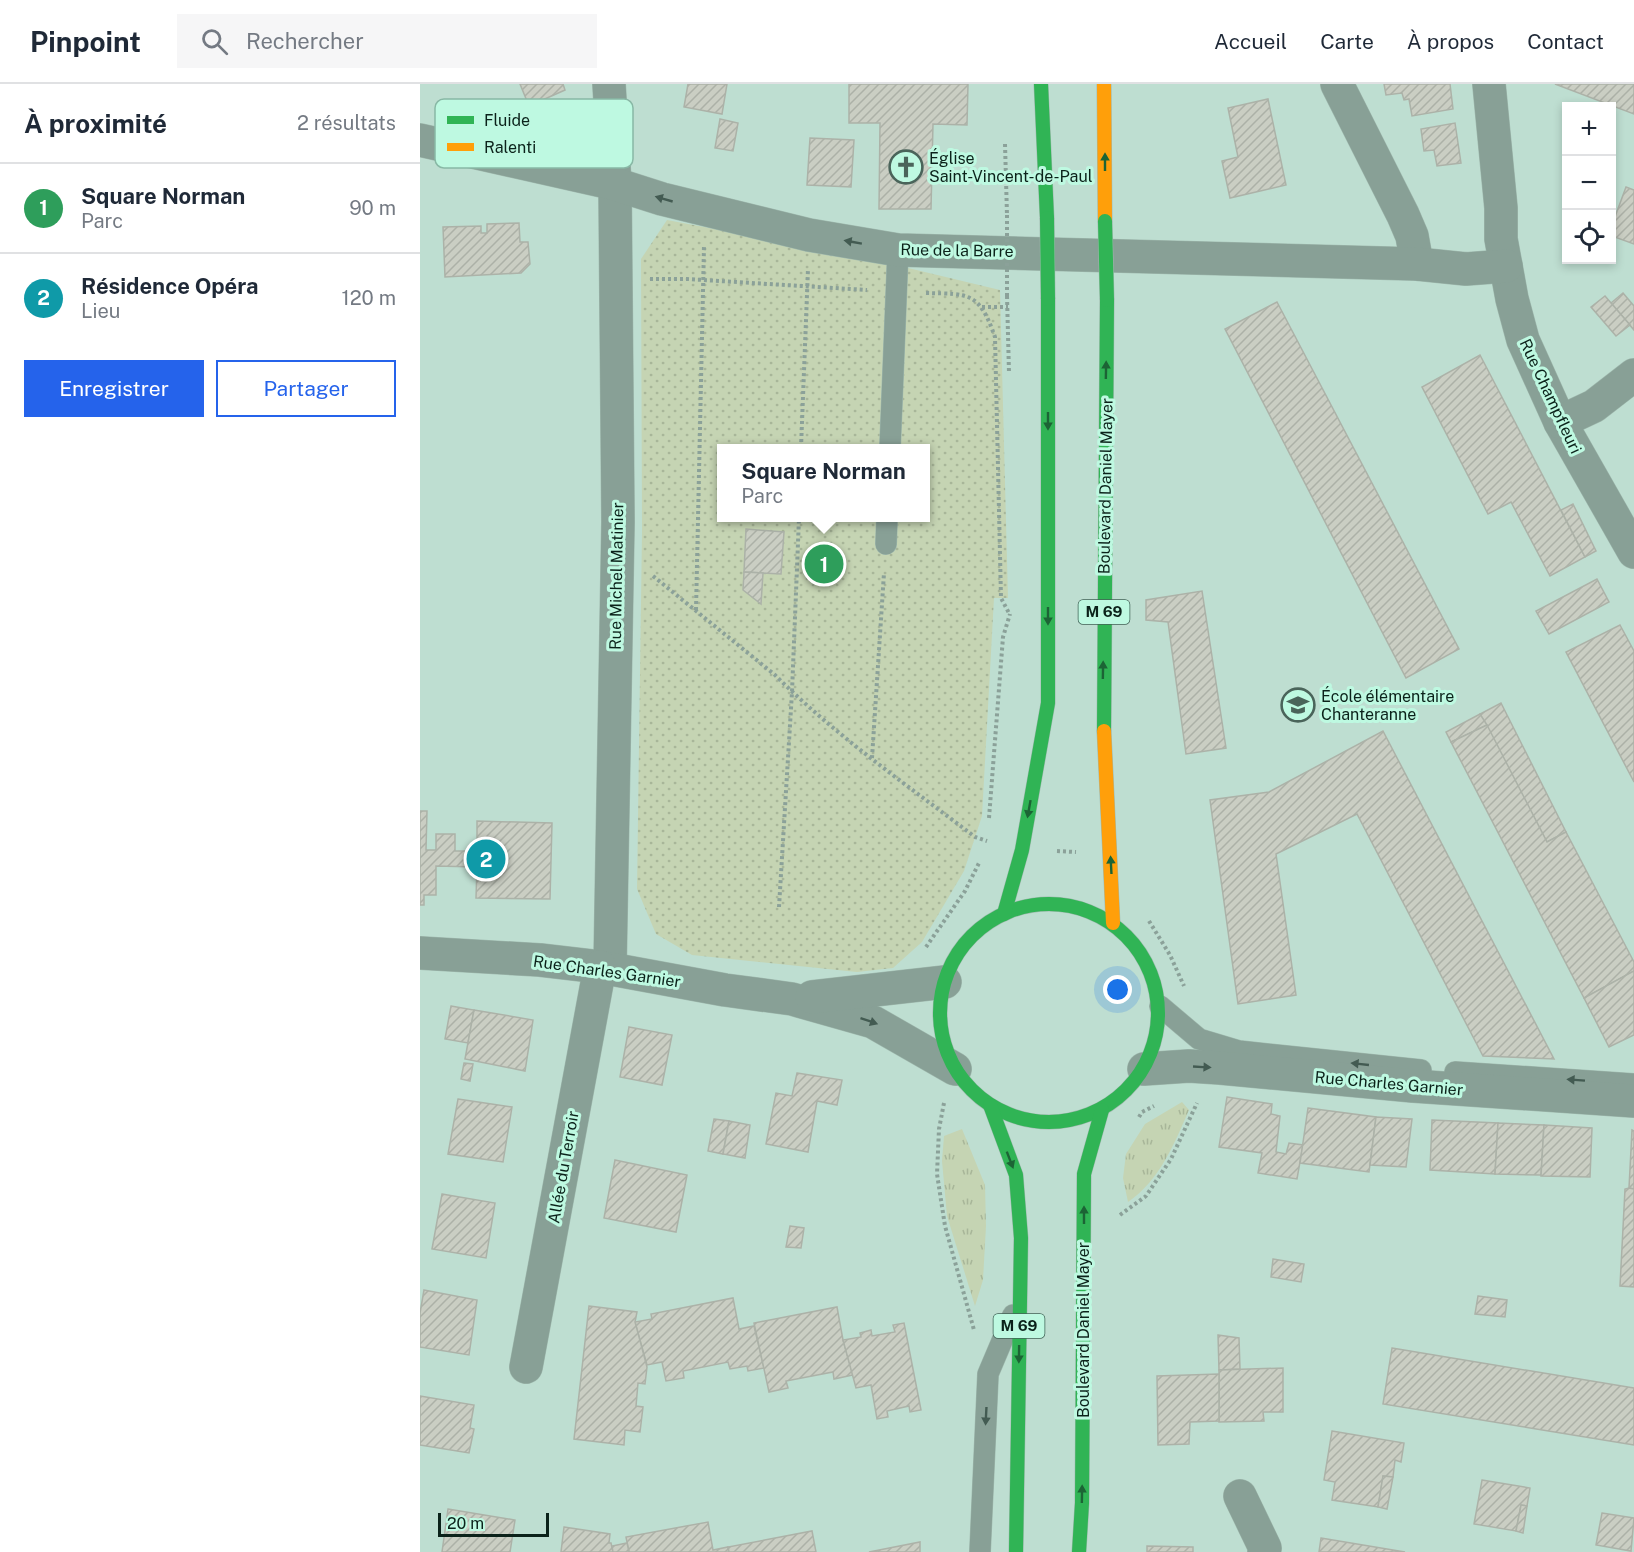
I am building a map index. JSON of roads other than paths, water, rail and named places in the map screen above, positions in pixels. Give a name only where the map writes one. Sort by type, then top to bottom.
[{"type":"main road","points":[[1004,914],[1022,850],[1048,703],[1048,299],[1041,84]]},
{"type":"main road","name":"Boulevard Daniel Mayer","points":[[1104,84],[1107,300],[1103,714],[1113,923]]},
{"type":"main road","points":[[1053,903],[1085,909],[1113,923],[1137,947],[1154,976],[1160,1006],[1144,1069],[1126,1092],[1102,1110],[1074,1120],[1045,1123],[1016,1118],[990,1105],[970,1089],[950,1081],[940,1012],[945,982],[955,957],[972,936],[1004,914],[1022,907],[1053,903]]},
{"type":"main road","name":"M 69","points":[[990,1105],[1016,1176],[1021,1239],[1016,1552]]},
{"type":"main road","name":"Boulevard Daniel Mayer","points":[[1079,1552],[1082,1491],[1084,1174],[1102,1110]]},
{"type":"street","name":"Rue Michel Matinier","points":[[609,84],[610,99]]},
{"type":"street","points":[[1337,84],[1403,215],[1412,236],[1417,264]]},
{"type":"street","name":"Rue Champfleuri","points":[[1489,84],[1500,197],[1501,240],[1523,340],[1560,422],[1634,552]]},
{"type":"street","name":"Rue de la Barre","points":[[420,140],[435,143]]},
{"type":"street","name":"Rue de la Barre","points":[[544,168],[615,184],[705,210],[809,235],[898,250],[1417,264],[1466,269],[1506,267]]},
{"type":"street","name":"Rue Michel Matinier","points":[[605,968],[618,522],[614,168]]},
{"type":"street","points":[[1560,422],[1594,406],[1634,375]]},
{"type":"street","name":"Rue Charles Garnier","points":[[420,953],[540,960],[605,968],[725,990],[792,999],[873,1022],[950,1081]]},
{"type":"street","name":"Allée du Terroir","points":[[526,1367],[605,968]]},
{"type":"street","name":"Rue Charles Garnier","points":[[792,999],[945,982]]},
{"type":"street","name":"Rue Charles Garnier","points":[[1144,1069],[1194,1053],[1413,1086],[1634,1101]]},
{"type":"street","points":[[1240,1496],[1265,1548],[1264,1552]]},
{"type":"lane","points":[[890,444],[898,250]]},
{"type":"lane","points":[[886,544],[887,522]]},
{"type":"lane","points":[[1160,1006],[1194,1053],[1239,1051],[1413,1070],[1634,1084]]},
{"type":"lane","points":[[980,1552],[988,1374],[1019,1301]]},
{"type":"place","name":"Église Saint-Vincent-de-Paul","points":[[906,167]]},
{"type":"place","name":"Square Norman","points":[[824,564]]},
{"type":"place","name":"École élémentaire Chanteranne","points":[[1298,705]]},
{"type":"place","name":"Résidence Opéra","points":[[486,859]]}]
